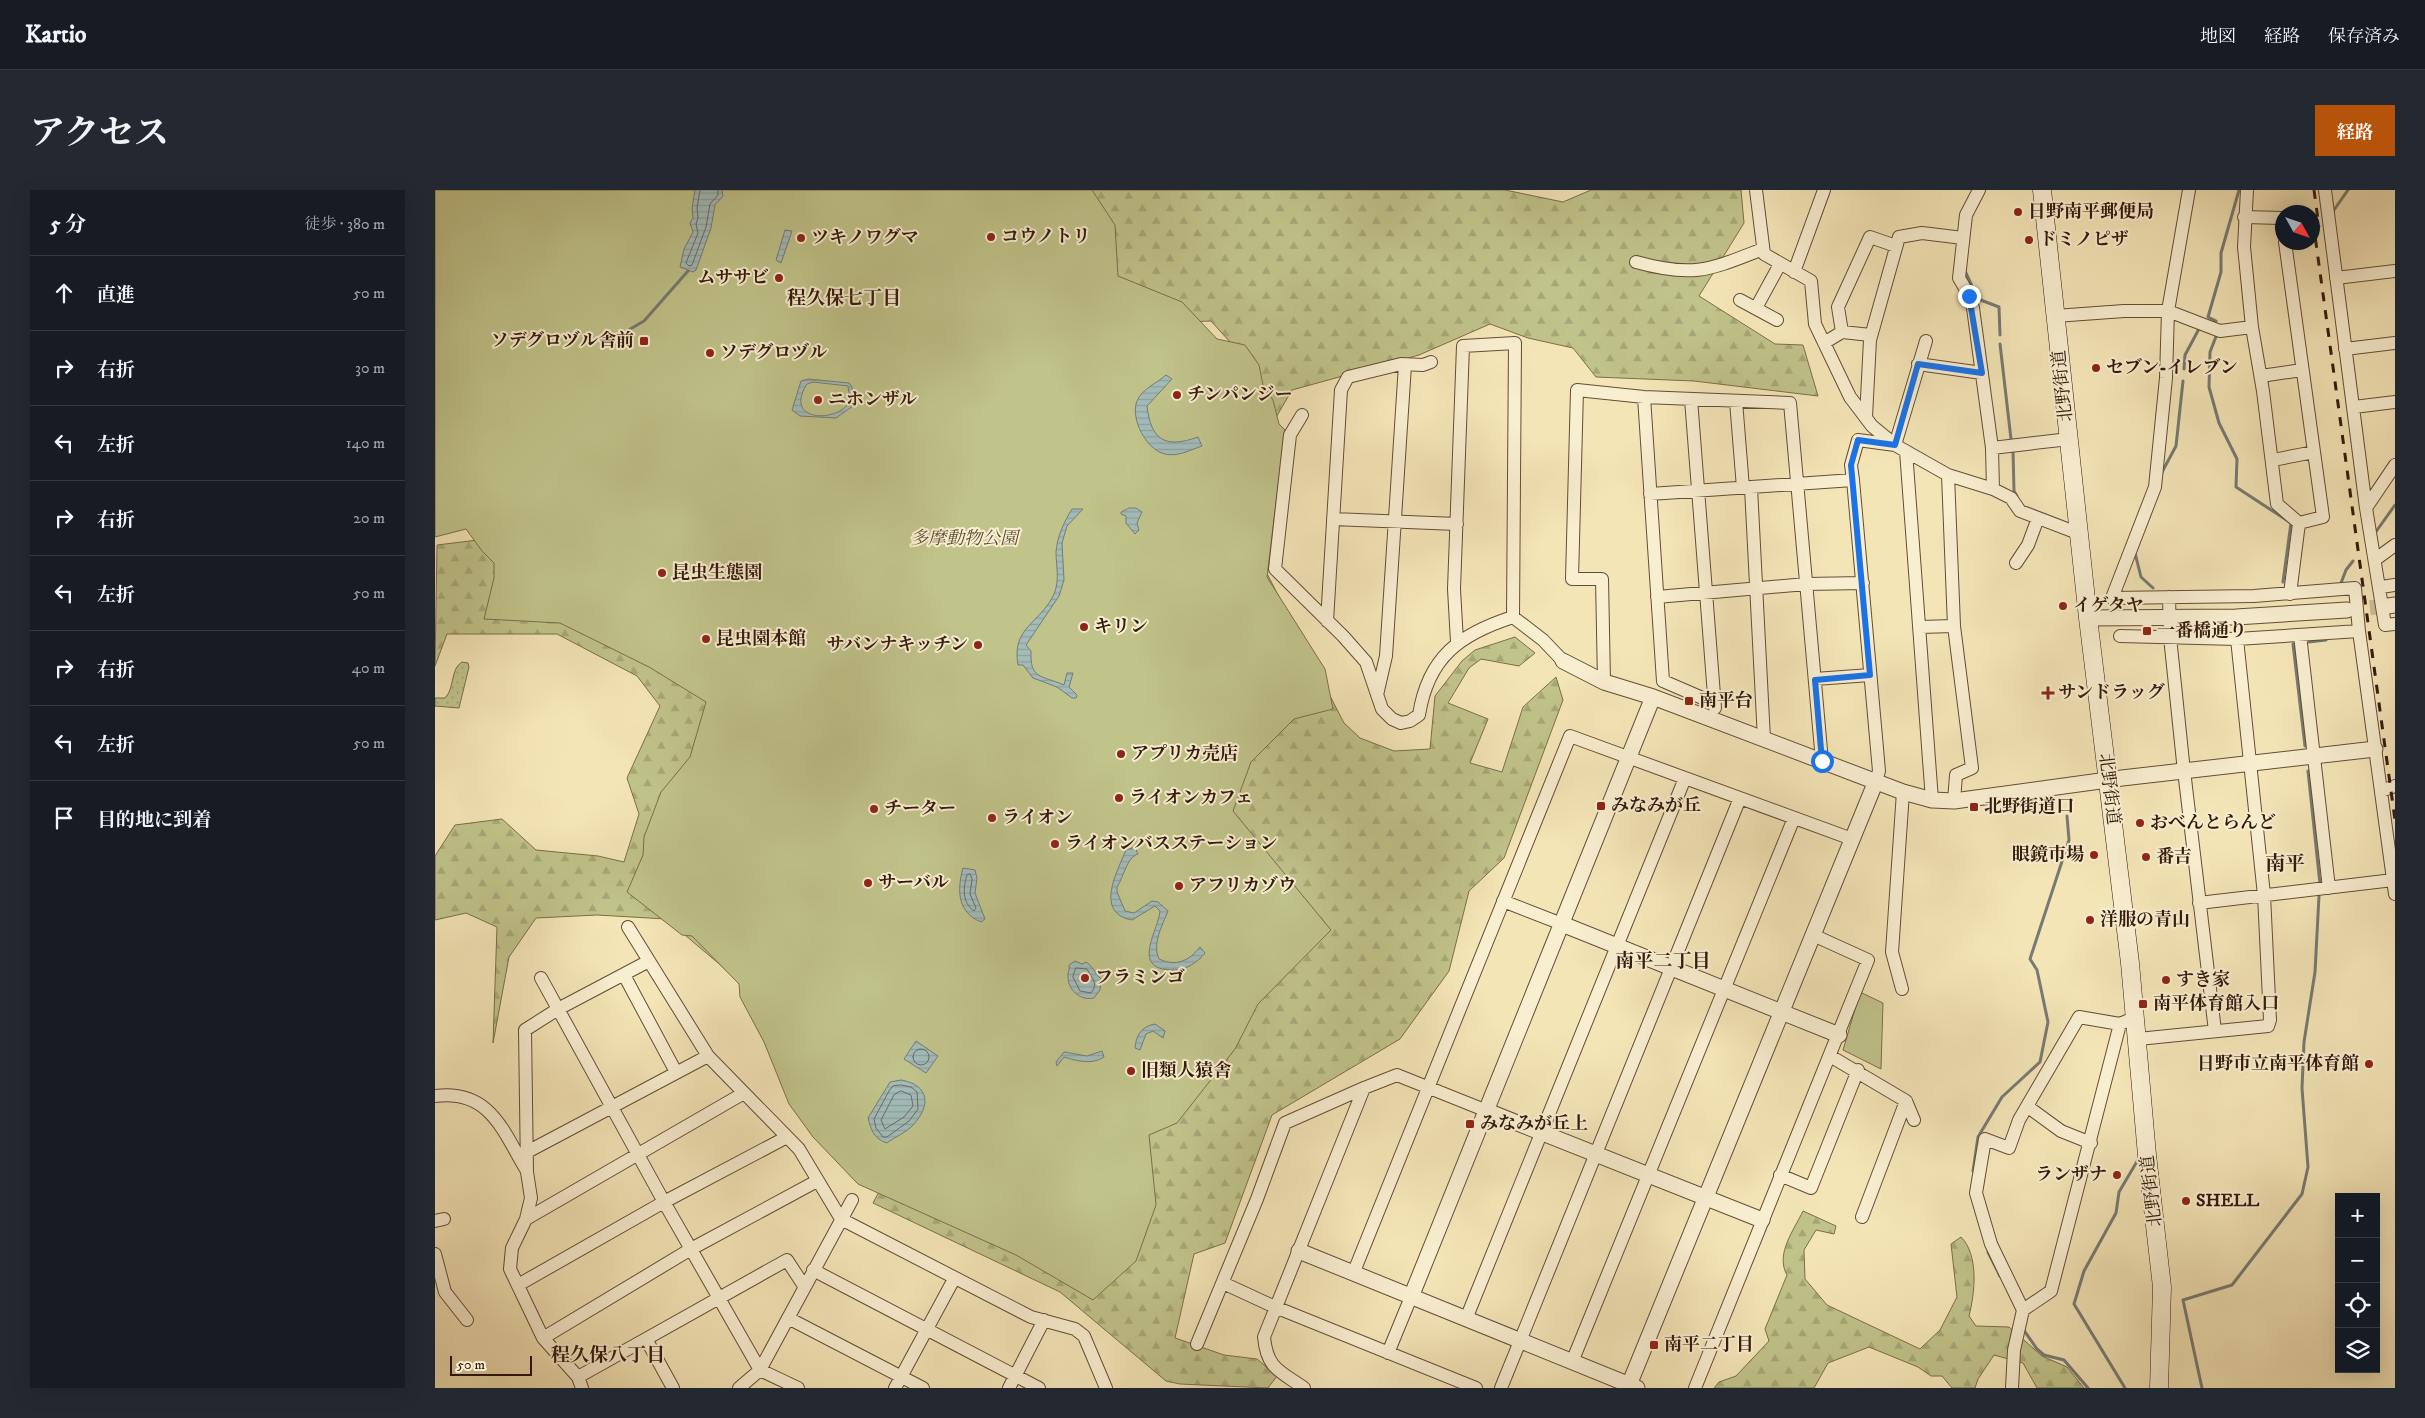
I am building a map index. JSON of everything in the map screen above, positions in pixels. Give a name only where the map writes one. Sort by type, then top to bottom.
[{"type":"main road","name":"北野街道","points":[[2042,190],[2089,618],[2109,780],[2128,1020],[2138,1039],[2147,1155],[2163,1287],[2159,1388]]},
{"type":"street","points":[[1756,190],[1764,254],[1811,282],[1815,324],[1850,397],[1866,417],[1900,448],[1948,475],[1993,489],[2011,498],[2020,512],[2080,534]]},
{"type":"street","points":[[1794,272],[1824,190]]},
{"type":"street","points":[[1979,190],[1966,215],[1959,278],[1973,308],[1992,448],[1993,489]]},
{"type":"street","points":[[2189,190],[2168,311],[2167,378],[2155,488],[2112,598],[2290,594],[2355,588],[2395,894]]},
{"type":"street","points":[[2247,190],[2244,217],[2244,247],[2252,327],[2273,460],[2277,504],[2299,523]]},
{"type":"street","points":[[2325,190],[2366,508],[2381,587],[2385,625],[2395,624]]},
{"type":"street","points":[[2244,217],[2275,218]]},
{"type":"street","points":[[1866,417],[1871,335],[1899,237],[1922,233],[1963,238]]},
{"type":"street","points":[[1842,332],[1838,307],[1870,237],[1896,246]]},
{"type":"street","points":[[1636,262],[1665,270],[1692,272],[1711,269],[1763,249]]},
{"type":"street","points":[[2286,250],[2323,517],[2299,523]]},
{"type":"street","points":[[1756,308],[1780,264]]},
{"type":"street","points":[[2336,278],[2395,271]]},
{"type":"street","points":[[1740,300],[1777,320]]},
{"type":"street","points":[[2055,316],[2124,311],[2168,311],[2219,331],[2252,327]]},
{"type":"street","points":[[1824,343],[1842,332],[1871,335]]},
{"type":"street","points":[[1926,341],[1918,364],[1900,448],[1920,628],[1932,800]]},
{"type":"street","points":[[1457,642],[1454,588],[1463,346],[1515,343],[1513,617]]},
{"type":"street","points":[[2345,349],[2395,344]]},
{"type":"street","points":[[1327,621],[1341,390],[1348,377],[1405,364],[1423,365],[1431,362]]},
{"type":"street","points":[[1377,696],[1386,656],[1405,364]]},
{"type":"street","points":[[1918,364],[1982,373]]},
{"type":"street","points":[[2261,376],[2302,370]]},
{"type":"street","points":[[1603,682],[1602,580],[1572,579],[1577,390],[1644,397],[1790,403],[1822,761]]},
{"type":"street","points":[[1644,397],[1663,681],[1714,703]]},
{"type":"street","points":[[1691,399],[1700,491],[1715,721]]},
{"type":"street","points":[[1736,401],[1747,488],[1756,588],[1764,739]]},
{"type":"street","points":[[2354,407],[2395,402]]},
{"type":"street","points":[[1302,415],[1291,435],[1275,569],[1365,662],[1382,709],[1392,719],[1401,723],[1410,721],[1419,715],[1423,690],[1457,642],[1487,625],[1513,617]]},
{"type":"street","points":[[1992,448],[2069,439]]},
{"type":"street","points":[[1299,1252],[1633,1386],[1706,1198],[1879,771],[1851,465],[1858,440],[1900,448]]},
{"type":"street","points":[[2273,460],[2314,452]]},
{"type":"street","points":[[2366,508],[2395,465]]},
{"type":"street","points":[[1948,475],[1954,626],[1972,768],[1956,775],[1954,801]]},
{"type":"street","points":[[1650,494],[1853,480]]},
{"type":"street","points":[[2016,563],[2028,545],[2038,518]]},
{"type":"street","points":[[1333,519],[1457,524]]},
{"type":"street","points":[[2290,594],[2299,523]]},
{"type":"street","points":[[2376,559],[2395,544]]},
{"type":"street","points":[[1657,596],[1807,584],[1863,583]]},
{"type":"street","points":[[2381,587],[2395,586]]},
{"type":"street","points":[[2169,597],[2170,637],[2184,771],[2215,1031]]},
{"type":"street","points":[[2089,618],[2236,618],[2347,610]]},
{"type":"street","points":[[1513,617],[1543,640],[1563,661],[1603,682],[1653,697],[1903,792],[1932,800],[1954,801],[2109,780],[2375,749]]},
{"type":"street","points":[[1920,628],[1954,626]]},
{"type":"street","points":[[2120,636],[2237,639],[2300,636],[2359,630]]},
{"type":"street","points":[[2300,636],[2329,888]]},
{"type":"street","points":[[2138,1039],[2268,1026],[2270,1020],[2264,895],[2237,639]]},
{"type":"street","points":[[1815,680],[1870,675]]},
{"type":"street","points":[[1388,1353],[1653,697]]},
{"type":"street","points":[[1353,1274],[1570,736],[1852,839]]},
{"type":"street","points":[[1466,1319],[1685,778]]},
{"type":"street","points":[[2381,791],[2395,786]]},
{"type":"street","points":[[1902,989],[1892,952],[1903,792]]},
{"type":"street","points":[[1501,1388],[1740,798]]},
{"type":"street","points":[[1572,1362],[1650,1175],[1794,818]]},
{"type":"street","points":[[2199,904],[2393,880]]},
{"type":"street","points":[[1503,901],[1839,1035]]},
{"type":"street","points":[[628,927],[647,962],[708,1056],[799,1149],[841,1219],[1031,1318],[1075,1329],[1084,1336],[1106,1388]]},
{"type":"street","points":[[1695,1388],[1868,960],[1813,935]]},
{"type":"street","points":[[647,962],[558,1009],[525,1030],[527,1172],[531,1198],[526,1219],[512,1248],[510,1269],[543,1338],[580,1382],[646,1339],[787,1260],[804,1286]]},
{"type":"street","points":[[624,975],[676,1072]]},
{"type":"street","points":[[541,978],[664,1202],[760,1370],[798,1388]]},
{"type":"street","points":[[2012,1388],[2014,1350],[2020,1319],[1991,1244],[1976,1193],[1985,1140],[2009,1148],[2019,1120],[2028,1107],[2055,1054],[2079,1016],[2128,1020],[2091,1142],[2051,1291],[2020,1319]]},
{"type":"street","points":[[527,1152],[708,1056]]},
{"type":"street","points":[[1830,1056],[1858,1070],[1906,1101],[1914,1120]]},
{"type":"street","points":[[1780,1175],[1811,1188],[1858,1070]]},
{"type":"street","points":[[1197,1344],[1285,1124],[1397,1075],[1762,1220]]},
{"type":"street","points":[[1304,1388],[1274,1367],[1267,1359],[1263,1337],[1364,1088]]},
{"type":"street","points":[[526,1219],[744,1093]]},
{"type":"street","points":[[435,1096],[450,1094],[464,1097],[489,1112],[503,1127],[527,1172]]},
{"type":"street","points":[[1862,1217],[1906,1101]]},
{"type":"street","points":[[2028,1107],[2061,1131],[2091,1142]]},
{"type":"street","points":[[518,1285],[664,1202],[787,1137]]},
{"type":"street","points":[[543,1338],[691,1249],[817,1181]]},
{"type":"street","points":[[739,1388],[760,1370],[852,1200]]},
{"type":"street","points":[[435,1254],[445,1292],[467,1320]]},
{"type":"street","points":[[813,1270],[1039,1388]]},
{"type":"street","points":[[899,1382],[954,1279]]},
{"type":"street","points":[[1223,1282],[1275,1307],[1476,1388]]},
{"type":"street","points":[[788,1318],[899,1382],[923,1388]]},
{"type":"street","points":[[1009,1388],[1044,1320]]},
{"type":"street","points":[[646,1339],[673,1388]]},
{"type":"green space","name":"多摩動物公園","points":[[435,190],[1092,190],[1115,225],[1118,276],[1182,302],[1217,339],[1245,345],[1259,365],[1263,385],[1273,400],[1279,424],[1285,430],[1267,577],[1325,669],[1333,709],[1294,719],[1251,762],[1233,811],[1331,930],[1258,1004],[1235,1049],[1177,1123],[1149,1135],[1156,1205],[1136,1261],[1093,1300],[1016,1255],[858,1184],[813,1137],[789,1104],[764,1042],[740,997],[739,984],[692,936],[682,935],[627,892],[643,855],[644,837],[661,792],[690,757],[706,702],[649,667],[560,623],[484,619],[494,578],[494,563],[482,551],[466,529],[435,537]]},
{"type":"green space","name":"多摩動物公園","points":[[897,190],[1505,190],[1563,202],[1591,190],[1741,190],[1744,223],[1699,296],[1775,344],[1803,345],[1818,396],[1694,381],[1596,377],[1573,348],[1528,338],[1490,324],[1419,355],[1292,390],[1271,426],[1260,560],[1344,723],[1360,738],[1394,751],[1430,749],[1435,696],[1462,661],[1475,650],[1515,637],[1535,653],[1519,666],[1481,659],[1469,668],[1448,703],[1488,719],[1470,763],[1502,772],[1523,707],[1556,677],[1563,700],[1504,858],[1469,891],[1449,971],[1400,1039],[1272,1115],[1225,1243],[1194,1254],[1175,1338],[1224,1355],[1257,1359],[1277,1376],[1268,1388],[1180,1384],[1166,1381],[1060,1292],[873,1203],[903,1146],[744,985],[666,919],[597,915],[536,918],[509,957],[493,1043],[497,927],[466,913],[435,920],[435,856],[455,825],[502,819],[536,850],[598,856],[624,862],[639,814],[627,778],[660,706],[637,676],[557,634],[447,634],[435,666],[437,545],[478,540]],"holes":[[[1211,321],[1259,374],[1197,855],[1182,322]]]},
{"type":"green space","points":[[462,662],[468,663],[469,667],[459,708],[435,706],[435,698],[445,698],[448,694],[456,669]]},
{"type":"green space","points":[[1860,992],[1883,1003],[1881,1069],[1843,1050]]},
{"type":"green space","points":[[1803,1211],[1836,1226],[1834,1234],[1816,1230],[1804,1250],[1805,1279],[1827,1305],[1920,1349],[1940,1330],[1957,1297],[1951,1244],[1961,1237],[1971,1254],[1973,1264],[1974,1286],[1969,1316],[1976,1326],[2009,1327],[2042,1356],[2067,1367],[2084,1388],[2037,1388],[2023,1363],[1994,1355],[1978,1379],[1975,1388],[1952,1388],[1942,1376],[1931,1376],[1918,1367],[1869,1347],[1828,1363],[1814,1388],[1714,1388],[1719,1382],[1736,1376],[1769,1341],[1765,1329],[1787,1275],[1783,1259],[1784,1251]]},
{"type":"water","points":[[695,190],[722,190],[723,196],[715,205],[711,228],[696,270],[693,272],[680,267],[684,249],[693,232],[690,223],[693,218],[692,208]]},
{"type":"water","points":[[785,230],[792,231],[781,263],[776,260]]},
{"type":"water","points":[[1166,375],[1172,379],[1147,406],[1152,427],[1162,439],[1177,442],[1198,437],[1202,446],[1175,455],[1158,451],[1146,440],[1138,424],[1135,408],[1139,397]]},
{"type":"water","points":[[808,379],[849,383],[852,387],[853,406],[836,418],[800,416],[792,410],[801,381]],"holes":[[[813,382],[848,386],[850,402],[834,414],[814,415],[806,412],[801,406],[801,396],[807,384]]]},
{"type":"water","points":[[1129,508],[1136,508],[1142,512],[1137,523],[1139,530],[1135,534],[1126,523],[1126,516],[1121,514],[1121,512]]},
{"type":"water","points":[[1072,509],[1083,509],[1067,526],[1062,543],[1064,580],[1059,596],[1026,645],[1031,651],[1032,667],[1038,675],[1064,685],[1067,673],[1073,673],[1069,687],[1077,695],[1076,698],[1072,698],[1057,687],[1033,678],[1023,665],[1018,665],[1017,652],[1023,633],[1048,604],[1056,589],[1056,552],[1058,541]]},
{"type":"water","points":[[1135,847],[1138,854],[1128,863],[1117,887],[1117,892],[1125,911],[1134,913],[1152,901],[1158,902],[1168,911],[1157,941],[1159,959],[1171,962],[1182,961],[1191,956],[1200,947],[1205,953],[1187,967],[1179,970],[1161,969],[1153,964],[1149,949],[1160,911],[1155,906],[1132,920],[1120,916],[1114,909],[1111,901],[1111,891],[1114,880],[1126,850]]},
{"type":"water","points":[[963,868],[975,870],[977,878],[975,893],[985,919],[981,922],[967,912],[961,900],[960,884]]},
{"type":"water","points":[[1075,961],[1082,964],[1086,962],[1101,979],[1100,990],[1094,998],[1081,997],[1071,987],[1068,976],[1069,965]]},
{"type":"water","points":[[1155,1024],[1165,1031],[1163,1038],[1153,1031],[1146,1034],[1140,1050],[1135,1048],[1137,1039],[1143,1029]]},
{"type":"water","points":[[916,1041],[938,1056],[926,1073],[904,1059]]},
{"type":"water","points":[[1102,1051],[1104,1057],[1095,1061],[1084,1062],[1064,1057],[1057,1066],[1056,1062],[1064,1052],[1087,1056]]},
{"type":"water","points":[[901,1080],[918,1086],[925,1097],[925,1104],[919,1118],[913,1125],[887,1143],[874,1134],[868,1118],[890,1082]]},
{"type":"waterway","points":[[2216,321],[2208,317],[2221,272],[2221,253],[2239,190]]},
{"type":"waterway","points":[[2334,210],[2348,190]]},
{"type":"waterway","points":[[625,332],[644,321],[688,271]]},
{"type":"waterway","points":[[1965,271],[1978,299],[1999,307],[2000,335]]},
{"type":"waterway","points":[[2184,369],[2185,355],[2200,327]]},
{"type":"waterway","points":[[2217,334],[2210,352],[2209,387],[2219,423],[2237,459],[2236,487],[2291,523],[2283,582]]},
{"type":"waterway","points":[[2000,344],[2011,439]]},
{"type":"waterway","points":[[2161,474],[2176,446],[2183,381]]},
{"type":"waterway","points":[[2013,450],[2014,491],[2017,496]]},
{"type":"waterway","points":[[2375,533],[2395,505]]},
{"type":"waterway","points":[[2135,553],[2141,577],[2153,588]]},
{"type":"waterway","points":[[2341,583],[2346,570],[2353,561]]},
{"type":"waterway","points":[[2309,642],[2326,640]]},
{"type":"waterway","points":[[2293,644],[2305,746]]},
{"type":"waterway","points":[[2308,771],[2320,884]]},
{"type":"waterway","points":[[1973,1171],[1978,1137],[2002,1097],[2040,1062],[2048,1022],[2037,970],[2030,959],[2069,840],[2067,816]]},
{"type":"waterway","points":[[2202,1388],[2183,1300],[2232,1285],[2302,1194],[2308,1167],[2302,1088],[2304,1042],[2315,972],[2319,896]]},
{"type":"waterway","points":[[2125,1388],[2074,1304],[2084,1271],[2116,1213],[2119,1192],[2139,1158]]},
{"type":"waterway","points":[[1988,1252],[2000,1276]]},
{"type":"waterway","points":[[2023,1329],[2037,1349],[2044,1355],[2064,1360],[2088,1388]]},
{"type":"tunnel","points":[[2347,610],[2388,606]]},
{"type":"railway","points":[[2314,190],[2316,205]]},
{"type":"railway","points":[[2317,250],[2395,820]]},
{"type":"place","name":"日野南平郵便局","points":[[2018,212]]},
{"type":"place","name":"コウノトリ","points":[[991,237]]},
{"type":"place","name":"ツキノワグマ","points":[[801,238]]},
{"type":"place","name":"ドミノピザ","points":[[2029,240]]},
{"type":"place","name":"ムササビ","points":[[779,278]]},
{"type":"place","name":"ソデグロヅル舎前","points":[[644,341]]},
{"type":"place","name":"ソデグロヅル","points":[[710,353]]},
{"type":"place","name":"セブン-イレブン","points":[[2096,368]]},
{"type":"place","name":"チンパンジー","points":[[1177,395]]},
{"type":"place","name":"ニホンザル","points":[[818,400]]},
{"type":"place","name":"昆虫生態園","points":[[662,573]]},
{"type":"place","name":"イゲタヤ","points":[[2063,606]]},
{"type":"place","name":"キリン","points":[[1084,627]]},
{"type":"place","name":"一番橋通り","points":[[2147,631]]},
{"type":"place","name":"昆虫園本館","points":[[706,639]]},
{"type":"place","name":"サバンナキッチン","points":[[978,645]]},
{"type":"place","name":"サンドラッグ","points":[[2048,693]]},
{"type":"place","name":"南平台","points":[[1689,701]]},
{"type":"place","name":"アプリカ売店","points":[[1121,754]]},
{"type":"place","name":"ライオンカフェ","points":[[1119,798]]},
{"type":"place","name":"みなみが丘","points":[[1601,806]]},
{"type":"place","name":"北野街道口","points":[[1974,807]]},
{"type":"place","name":"チーター","points":[[874,809]]},
{"type":"place","name":"ライオン","points":[[992,818]]},
{"type":"place","name":"おべんとらんど","points":[[2140,823]]},
{"type":"place","name":"ライオンバスステーション","points":[[1055,844]]},
{"type":"place","name":"眼鏡市場","points":[[2094,855]]},
{"type":"place","name":"番吉","points":[[2146,857]]},
{"type":"place","name":"サーバル","points":[[868,883]]},
{"type":"place","name":"アフリカゾウ","points":[[1179,886]]},
{"type":"place","name":"洋服の青山","points":[[2090,920]]},
{"type":"place","name":"フラミンゴ","points":[[1085,978]]},
{"type":"place","name":"すき家","points":[[2166,980]]},
{"type":"place","name":"南平体育館入口","points":[[2143,1004]]},
{"type":"place","name":"日野市立南平体育館","points":[[2369,1064]]},
{"type":"place","name":"旧類人猿舎","points":[[1131,1071]]},
{"type":"place","name":"みなみが丘上","points":[[1470,1124]]},
{"type":"place","name":"ランザナ","points":[[2117,1175]]},
{"type":"place","name":"SHELL","points":[[2186,1201]]},
{"type":"place","name":"南平二丁目","points":[[1654,1345]]},
{"type":"district","name":"程久保七丁目","points":[[844,298]]},
{"type":"district","name":"南平","points":[[2285,864]]},
{"type":"district","name":"南平二丁目","points":[[1663,961]]},
{"type":"district","name":"程久保八丁目","points":[[608,1355]]},
{"type":"route","points":[[1822,761],[1815,680],[1870,675],[1851,465],[1858,440],[1895,445],[1918,364],[1982,373],[1973,308],[1969,296]]}]
